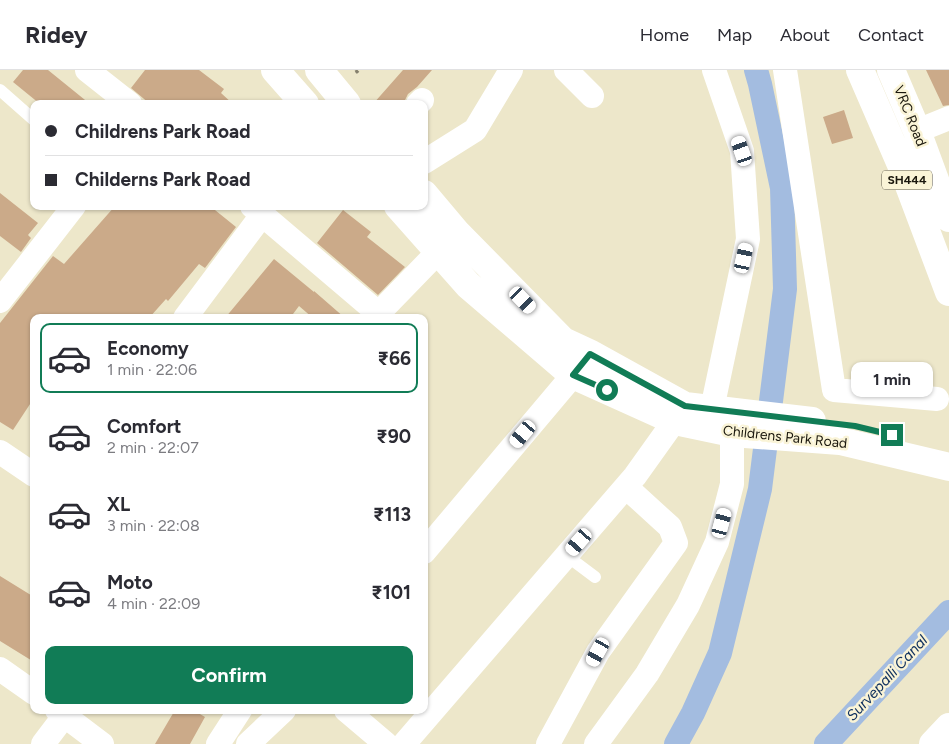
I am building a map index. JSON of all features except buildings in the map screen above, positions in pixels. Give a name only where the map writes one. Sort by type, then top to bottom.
[{"type":"street","points":[[87,70],[125,100]]},
{"type":"street","points":[[275,70],[301,100]]},
{"type":"street","points":[[318,70],[344,100]]},
{"type":"street","points":[[428,159],[475,130],[511,70]]},
{"type":"street","points":[[566,70],[592,96]]},
{"type":"street","points":[[596,744],[647,674],[688,606],[717,542],[732,484],[732,420],[748,239],[742,151],[714,70]]},
{"type":"street","points":[[785,70],[834,390],[938,399]]},
{"type":"street","name":"SH444","points":[[860,70],[902,167],[949,292]]},
{"type":"street","name":"VRC Road","points":[[891,70],[917,131],[949,218]]},
{"type":"street","points":[[917,131],[949,118]]},
{"type":"street","points":[[428,199],[456,232],[563,340],[590,354],[680,414]]},
{"type":"street","points":[[0,301],[71,210]]},
{"type":"street","points":[[401,210],[468,285],[573,375],[680,414],[820,431],[855,426],[949,448]]},
{"type":"street","points":[[188,314],[257,211],[375,314]]},
{"type":"street","points":[[377,314],[438,252]]},
{"type":"street","points":[[428,547],[590,354]]},
{"type":"street","points":[[404,744],[626,488],[680,414]]},
{"type":"street","name":"Childrens Park Road","points":[[820,431],[840,441],[949,467]]},
{"type":"street","points":[[0,452],[30,473]]},
{"type":"street","points":[[548,744],[598,652],[676,543],[670,527],[626,488]]},
{"type":"street","points":[[0,670],[30,690]]},
{"type":"street","points":[[43,744],[60,714]]},
{"type":"street","points":[[62,714],[102,744]]},
{"type":"street","points":[[218,744],[237,714]]},
{"type":"street","points":[[248,744],[280,714]]},
{"type":"street","points":[[351,714],[386,744]]},
{"type":"street","points":[[933,744],[949,728]]},
{"type":"lane","points":[[0,90],[30,116]]},
{"type":"lane","points":[[567,556],[594,577]]},
{"type":"waterway","points":[[676,744],[693,713],[720,653],[760,489],[785,289],[782,188],[756,70]]},
{"type":"waterway","name":"Survepalli Canal","points":[[826,744],[949,612]]},
{"type":"route","points":[[607,390],[573,375],[590,354],[685,406],[855,426],[892,435]]}]
